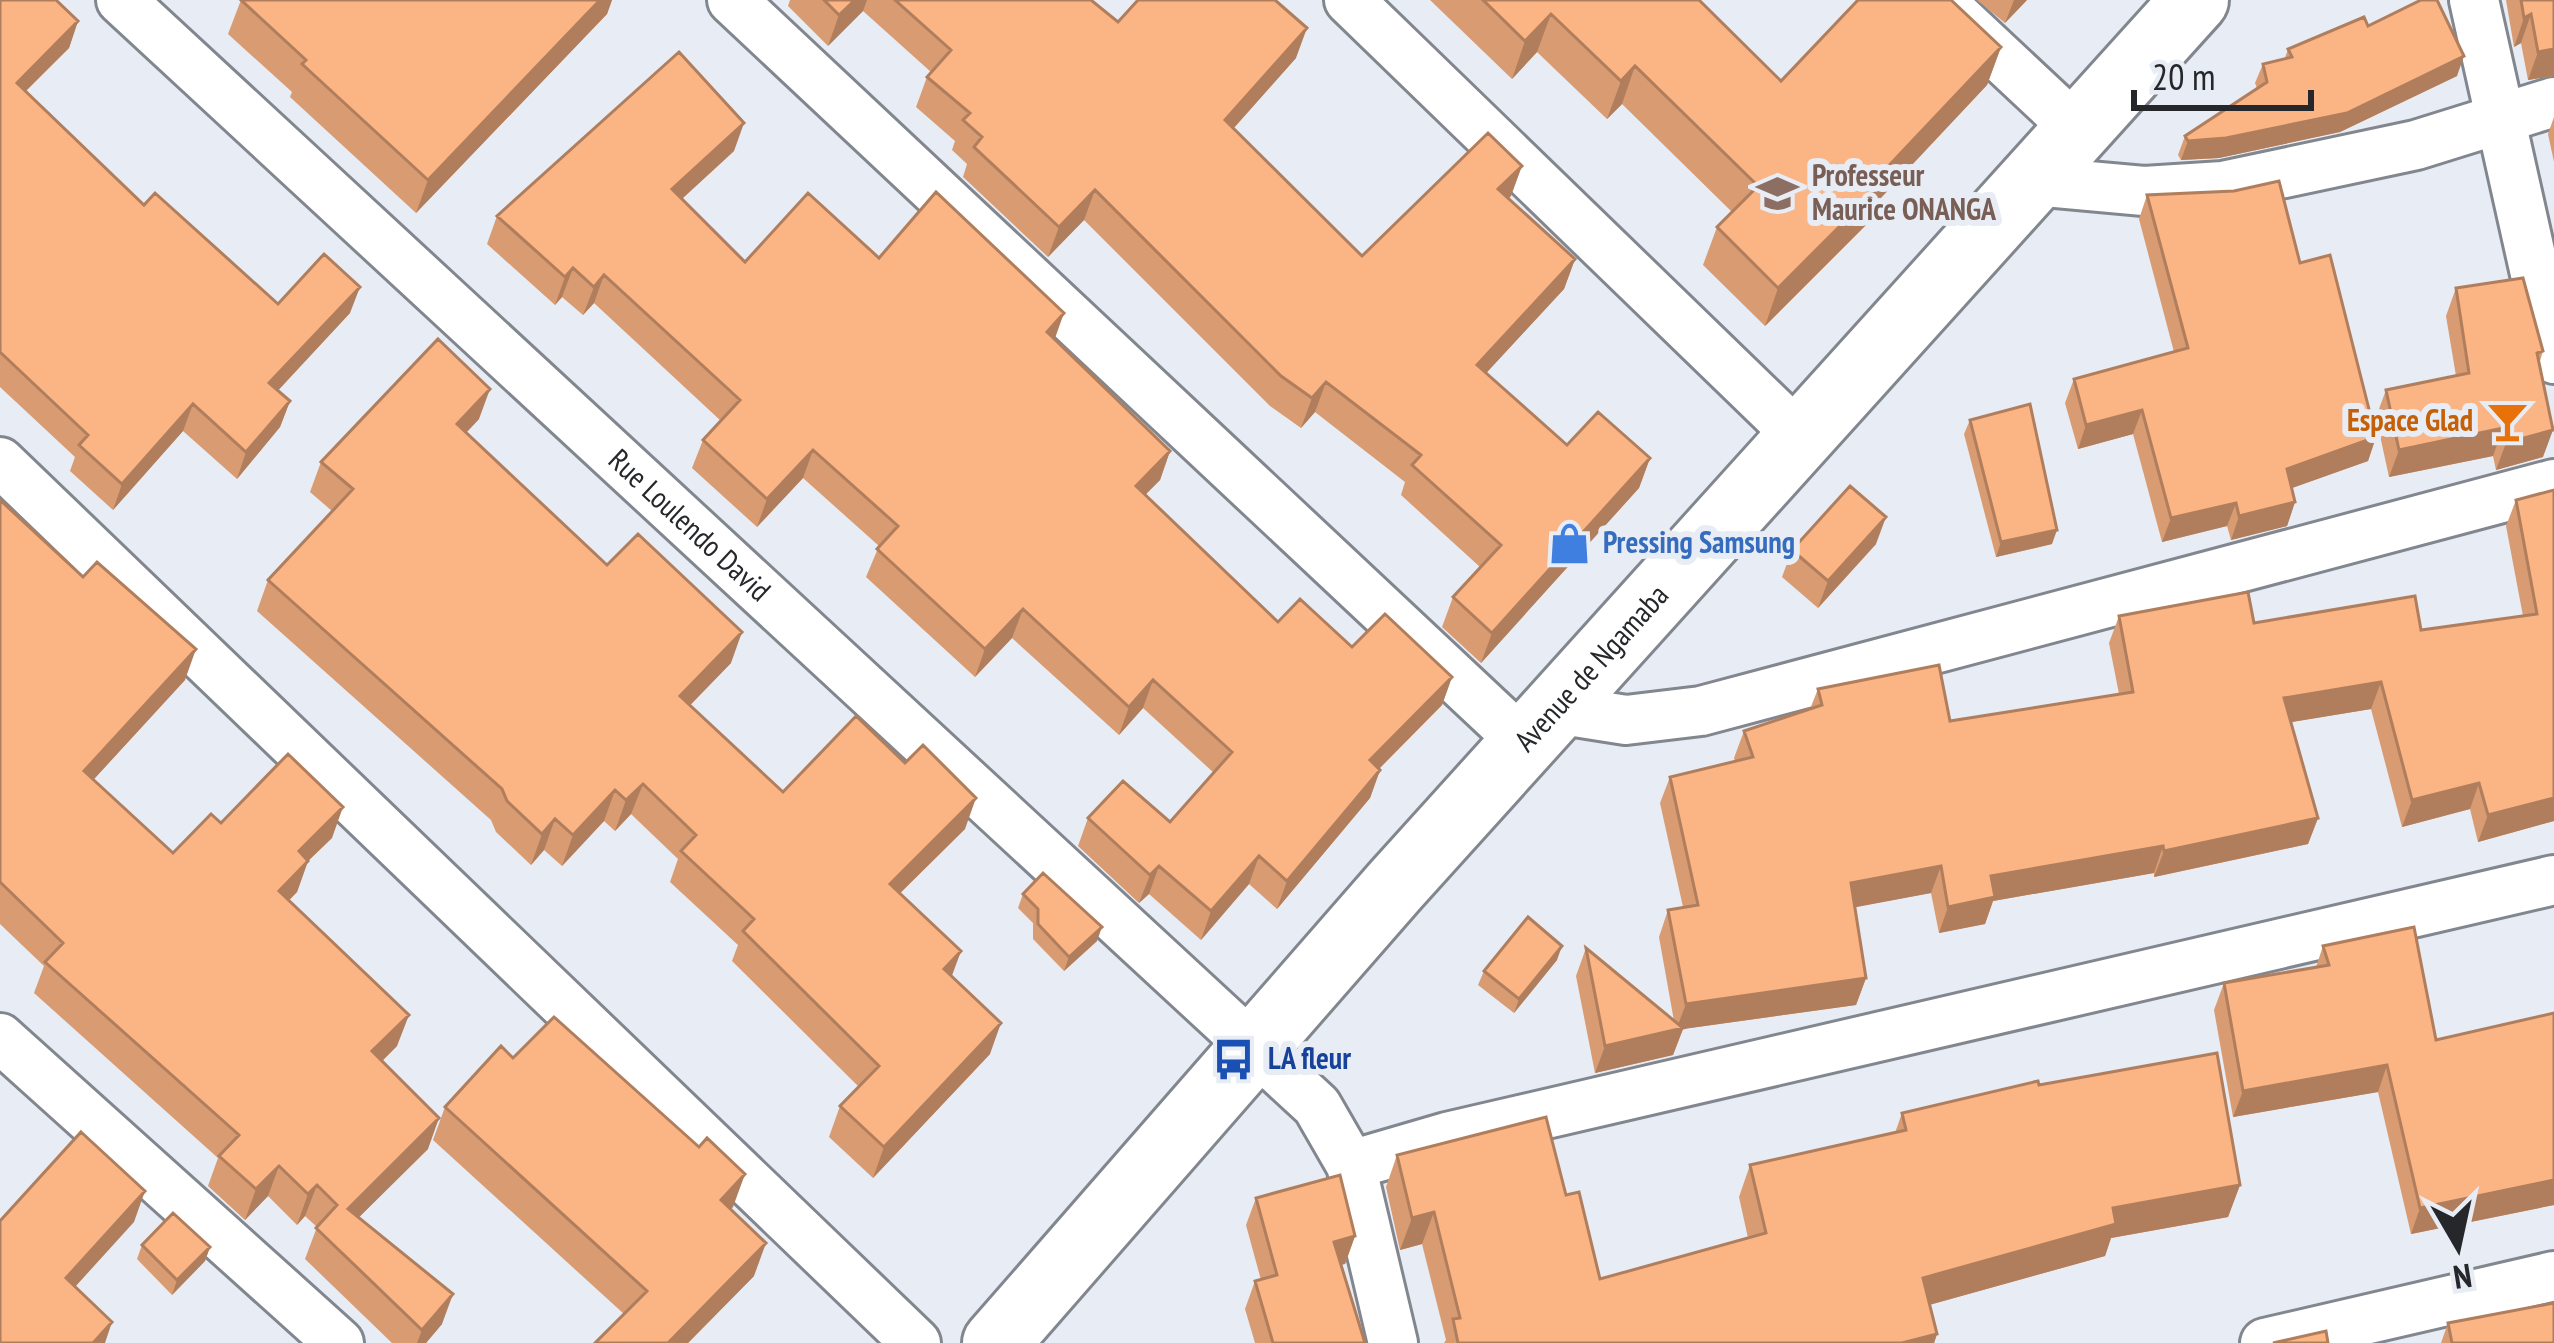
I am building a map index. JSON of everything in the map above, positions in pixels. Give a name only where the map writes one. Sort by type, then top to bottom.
[{"type":"main road","name":"Avenue de Ngamaba","points":[[996,1343],[1540,726],[2195,0]]},
{"type":"street","name":"Rue Loulendo David","points":[[121,0],[1253,1053],[1317,1106],[1351,1165],[1393,1343]]},
{"type":"street","points":[[732,0],[1540,726],[1701,711],[2554,484]]},
{"type":"street","points":[[1349,0],[1801,438]]},
{"type":"street","points":[[1939,0],[2079,131]]},
{"type":"street","points":[[2474,0],[2554,359]]},
{"type":"street","points":[[2033,181],[2144,191],[2223,186],[2416,145],[2554,102]]},
{"type":"street","points":[[0,462],[916,1343]]},
{"type":"street","points":[[1351,1165],[1447,1138],[2554,880]]},
{"type":"street","points":[[0,1038],[339,1343]]},
{"type":"street","points":[[2265,1343],[2554,1276]]},
{"type":"building","points":[[0,0],[56,0],[78,21],[17,83],[144,205],[155,193],[278,304],[324,254],[360,287],[269,383],[290,401],[246,452],[193,404],[122,484],[79,445],[88,435],[0,352]]},
{"type":"building","points":[[241,0],[600,0],[428,180],[302,64],[306,60]]},
{"type":"building","points":[[824,0],[855,0],[839,15]]},
{"type":"building","points":[[895,0],[1091,0],[1118,22],[1138,0],[1275,0],[1307,28],[1225,120],[1362,256],[1488,133],[1522,166],[1498,189],[1575,259],[1477,365],[1567,445],[1598,412],[1650,458],[1492,633],[1453,597],[1501,545],[1412,465],[1421,455],[1326,382],[1312,398],[1281,376],[1095,190],[1059,227],[974,147],[982,137],[963,120],[970,113],[927,77],[951,50]]},
{"type":"building","points":[[1483,0],[1699,0],[1781,81],[1858,0],[1951,0],[2001,47],[1879,176],[1884,182],[1778,288],[1717,227],[1758,186],[1635,66],[1621,81],[1551,14],[1525,41]]},
{"type":"building","points":[[2421,0],[2437,0],[2464,56],[2347,113],[2226,138],[2188,141],[2185,136],[2267,82],[2263,64],[2292,57],[2288,49],[2364,17],[2368,26]]},
{"type":"building","points":[[2521,0],[2554,0],[2554,49],[2538,52],[2531,14],[2524,18]]},
{"type":"building","points":[[679,52],[744,123],[672,189],[745,262],[808,193],[879,258],[936,192],[1064,313],[1047,332],[1170,451],[1136,486],[1278,622],[1300,599],[1352,647],[1385,614],[1452,677],[1370,760],[1380,770],[1287,881],[1259,856],[1211,911],[1159,866],[1150,875],[1088,818],[1123,781],[1170,822],[1232,752],[1153,680],[1129,707],[1023,609],[985,649],[877,549],[898,526],[813,450],[767,499],[703,440],[740,400],[604,275],[594,287],[573,268],[565,277],[497,216]]},
{"type":"building","points":[[2279,181],[2300,263],[2330,255],[2376,437],[2287,469],[2295,502],[2239,516],[2236,503],[2171,518],[2142,410],[2086,425],[2074,379],[2188,348],[2147,195],[2234,191]]},
{"type":"building","points":[[2523,278],[2543,351],[2537,353],[2553,430],[2506,443],[2503,428],[2399,450],[2386,390],[2469,373],[2456,288]]},
{"type":"building","points":[[438,339],[490,389],[457,424],[607,565],[638,534],[742,632],[680,696],[783,792],[856,716],[905,763],[923,745],[976,798],[890,884],[961,951],[944,969],[1001,1023],[884,1147],[840,1106],[879,1066],[743,931],[754,919],[681,851],[696,835],[643,784],[626,800],[615,790],[573,835],[555,819],[542,834],[507,801],[502,789],[268,580],[353,489],[321,462]]},
{"type":"building","points":[[2030,404],[2057,530],[2001,542],[1970,420]]},
{"type":"building","points":[[1850,486],[1886,517],[1828,581],[1792,550]]},
{"type":"building","points":[[2554,490],[2554,798],[2488,815],[2479,783],[2412,800],[2381,682],[2284,698],[2318,818],[2164,851],[2163,846],[1991,876],[1995,897],[1948,907],[1941,866],[1851,883],[1866,978],[1686,1004],[1668,910],[1698,905],[1670,777],[1753,757],[1744,731],[1822,705],[1818,689],[1939,665],[1950,721],[2133,692],[2119,616],[2248,592],[2254,623],[2415,596],[2421,630],[2537,614],[2516,500]]},
{"type":"building","points":[[0,500],[83,577],[97,562],[196,649],[84,771],[173,853],[211,814],[221,823],[288,754],[343,807],[299,851],[308,861],[279,891],[409,1015],[372,1051],[439,1118],[348,1209],[453,1294],[422,1330],[316,1228],[337,1205],[317,1185],[308,1194],[279,1166],[256,1189],[219,1156],[239,1135],[45,962],[63,943],[0,882]]},
{"type":"building","points":[[1043,873],[1102,927],[1069,957],[1038,924],[1038,909],[1023,894]]},
{"type":"building","points":[[1528,917],[1562,946],[1519,999],[1484,971]]},
{"type":"building","points":[[2414,927],[2436,1040],[2554,1013],[2554,1180],[2420,1208],[2387,1065],[2243,1091],[2224,983],[2329,965],[2323,946]]},
{"type":"building","points":[[1586,948],[1683,1028],[1605,1046]]},
{"type":"building","points":[[554,1017],[699,1147],[707,1138],[745,1174],[721,1200],[766,1243],[668,1343],[595,1343],[647,1291],[445,1107],[501,1046],[513,1058]]},
{"type":"building","points":[[2217,1053],[2240,1185],[2113,1208],[2116,1224],[1923,1278],[1937,1334],[1902,1343],[1458,1343],[1453,1319],[1460,1318],[1434,1212],[1412,1218],[1397,1155],[1546,1117],[1566,1195],[1579,1192],[1600,1279],[1766,1233],[1750,1165],[1906,1130],[1902,1113],[2038,1081],[2039,1085]]},
{"type":"building","points":[[81,1132],[145,1191],[66,1278],[112,1322],[93,1343],[0,1343],[0,1221]]},
{"type":"building","points":[[1340,1175],[1355,1236],[1334,1242],[1365,1343],[1273,1343],[1255,1281],[1277,1275],[1256,1198]]},
{"type":"building","points":[[173,1213],[210,1247],[177,1280],[142,1245]]},
{"type":"building","points":[[2554,1303],[2554,1343],[2452,1343],[2448,1323]]},
{"type":"building","points":[[2326,1331],[2328,1343],[2273,1343]]},
{"type":"place","name":"Professeur Maurice ONANGA","points":[[1778,193]]},
{"type":"place","name":"Espace Glad","points":[[2507,421]]},
{"type":"place","name":"Pressing Samsung","points":[[1569,543]]},
{"type":"place","name":"LA fleur","points":[[1234,1059]]}]
